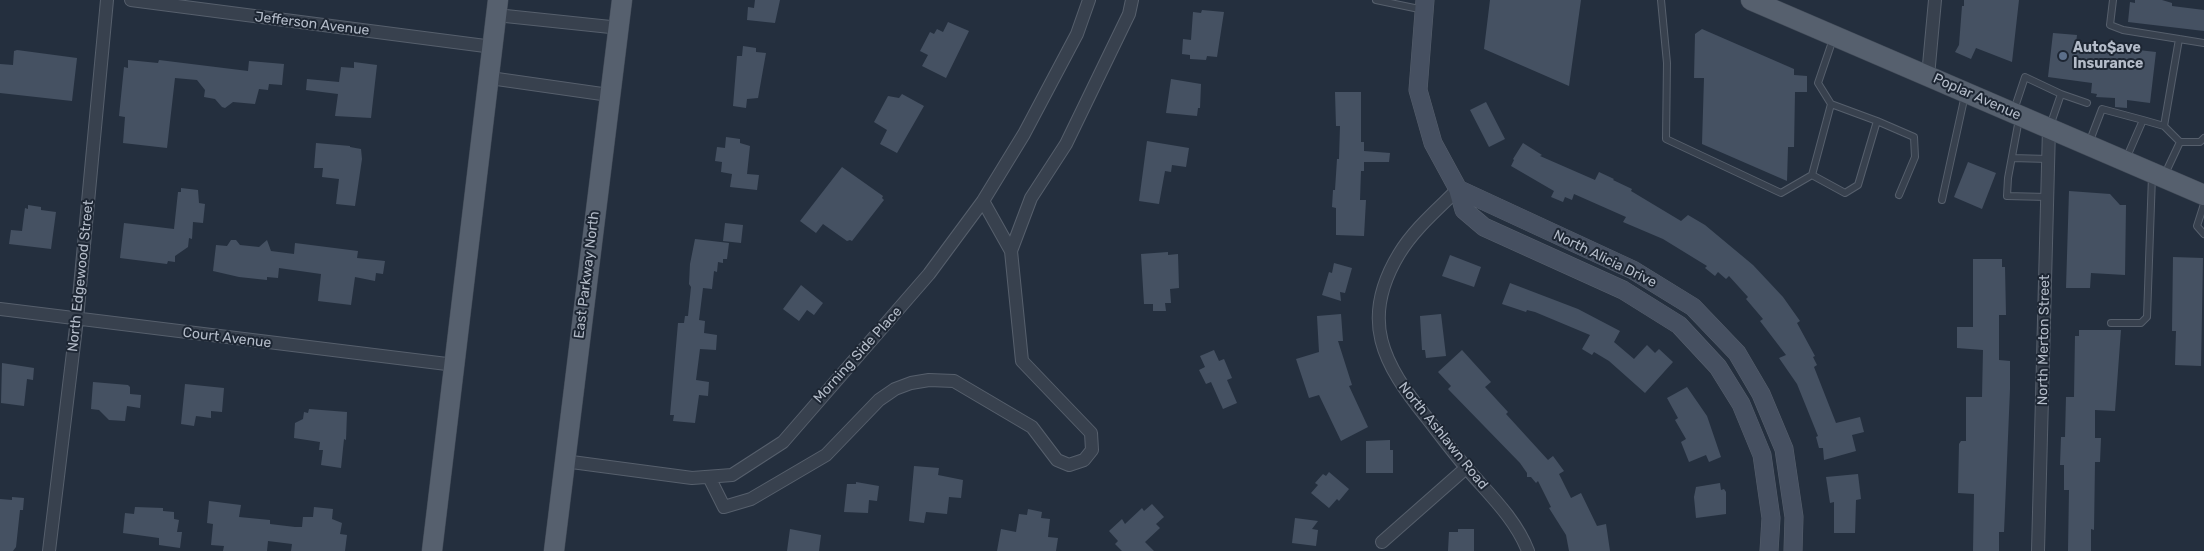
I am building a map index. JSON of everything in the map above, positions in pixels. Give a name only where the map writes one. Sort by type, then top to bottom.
[{"type":"main road","name":"East Parkway North","points":[[554,551],[622,0]]},
{"type":"main road","name":"Poplar Avenue","points":[[1756,1],[2204,195]]},
{"type":"main road","name":"North Alicia Drive","points":[[1424,5],[1418,90],[1433,143],[1458,189],[1464,210],[1484,227],[1623,290],[1679,324],[1718,367],[1740,404],[1762,455],[1770,518],[1769,551]]},
{"type":"main road","points":[[432,551],[497,8]]},
{"type":"main road","name":"North Alicia Drive","points":[[1458,189],[1634,270],[1694,307],[1737,353],[1761,394],[1784,449],[1794,517],[1792,551]]},
{"type":"street","name":"North Edgewood Street","points":[[49,551],[77,319],[107,0]]},
{"type":"street","name":"Jefferson Avenue","points":[[131,0],[493,47]]},
{"type":"street","name":"Morning Side Place","points":[[564,461],[692,478],[732,476],[783,442],[929,274],[983,200],[1024,134],[1077,34],[1089,0]]},
{"type":"street","points":[[1011,251],[1031,198],[1066,144],[1128,14],[1132,0]]},
{"type":"street","points":[[1928,76],[1935,0]]},
{"type":"street","points":[[497,8],[620,28]]},
{"type":"street","points":[[490,78],[609,95]]},
{"type":"street","name":"North Merton Street","points":[[2038,551],[2049,128]]},
{"type":"street","name":"North Ashlawn Road","points":[[1458,189],[1416,232],[1400,252],[1382,291],[1379,328],[1382,346],[1397,379],[1466,468],[1510,520],[1528,551]]},
{"type":"street","points":[[709,476],[724,507],[751,499],[826,455],[879,400],[895,389],[911,383],[929,380],[954,381],[1032,427],[1057,460],[1069,465],[1084,460],[1092,450],[1091,433],[1022,361],[1011,251],[983,200]]},
{"type":"street","name":"Court Avenue","points":[[0,309],[454,365]]},
{"type":"street","points":[[1382,542],[1466,468]]},
{"type":"lane","points":[[1376,0],[1424,5]]},
{"type":"lane","points":[[1661,0],[1668,63],[1666,139],[1781,193],[1812,175],[1831,104]]},
{"type":"lane","points":[[2113,0],[2110,25],[2123,30],[2204,42]]},
{"type":"lane","points":[[1834,36],[1818,83],[1831,104],[1878,121],[1914,137],[1915,157],[1899,195]]},
{"type":"lane","points":[[2164,126],[2178,39]]},
{"type":"lane","points":[[2047,198],[2007,196],[2017,114],[2025,77],[2061,94],[2087,103]]},
{"type":"lane","points":[[1942,200],[1965,92]]},
{"type":"lane","points":[[2049,128],[2061,94]]},
{"type":"lane","points":[[2088,145],[2102,109],[2164,126],[2180,142],[2200,142],[2204,138]]},
{"type":"lane","points":[[2126,161],[2143,120]]},
{"type":"lane","points":[[1812,175],[1844,193],[1858,185],[1878,121]]},
{"type":"lane","points":[[2111,324],[2141,323],[2147,317],[2158,175],[2180,142]]},
{"type":"lane","points":[[2012,158],[2048,159]]},
{"type":"lane","points":[[2204,204],[2197,226],[2204,234]]},
{"type":"building","points":[[755,0],[780,0],[775,23],[747,20],[748,7],[754,8]]},
{"type":"building","points":[[1490,0],[1581,0],[1569,86],[1484,49]]},
{"type":"building","points":[[1964,0],[2019,0],[2012,62],[1976,48],[1971,59],[1955,52],[1959,45]]},
{"type":"building","points":[[2135,0],[2162,0],[2172,3],[2172,6],[2204,10],[2204,31],[2128,22],[2130,2],[2135,3]]},
{"type":"building","points":[[1202,10],[1224,12],[1217,57],[1207,56],[1206,60],[1190,59],[1190,55],[1182,54],[1183,39],[1191,40],[1193,12],[1201,13]]},
{"type":"building","points":[[948,22],[969,31],[946,78],[922,66],[928,55],[920,51],[930,32],[934,34],[937,29],[943,32]]},
{"type":"building","points":[[1702,29],[1794,69],[1794,75],[1807,76],[1807,92],[1795,92],[1794,147],[1788,147],[1787,181],[1702,144],[1704,78],[1694,78],[1695,34]]},
{"type":"building","points":[[2053,33],[2077,35],[2076,43],[2156,52],[2150,103],[2127,100],[2127,108],[2115,107],[2115,98],[2096,97],[2097,94],[2091,93],[2092,83],[2048,77]]},
{"type":"building","points":[[743,46],[756,48],[756,52],[766,53],[758,98],[747,99],[746,108],[733,106],[737,56],[742,56]]},
{"type":"building","points":[[14,51],[77,58],[72,101],[0,93],[0,64],[13,65]]},
{"type":"building","points":[[128,60],[158,63],[159,60],[248,71],[249,61],[284,64],[282,85],[269,84],[268,90],[259,89],[255,104],[233,102],[225,108],[215,99],[204,97],[205,90],[197,80],[175,78],[167,148],[123,143],[125,117],[119,116],[124,67],[128,68]]},
{"type":"building","points":[[354,62],[377,65],[371,118],[335,116],[338,94],[306,90],[307,79],[339,82],[341,67],[354,68]]},
{"type":"building","points":[[1171,79],[1201,84],[1200,108],[1198,108],[1197,116],[1166,113]]},
{"type":"building","points":[[1335,92],[1361,92],[1361,142],[1364,142],[1364,151],[1390,153],[1389,162],[1364,162],[1364,171],[1361,171],[1360,200],[1366,200],[1364,236],[1336,235],[1336,208],[1332,207],[1337,159],[1339,159],[1340,126],[1336,126]]},
{"type":"building","points":[[902,94],[924,106],[897,153],[880,144],[887,130],[874,122],[888,96],[899,98]]},
{"type":"building","points":[[1486,102],[1505,139],[1489,147],[1470,110]]},
{"type":"building","points":[[726,137],[740,139],[740,143],[750,146],[747,174],[759,175],[757,190],[730,187],[732,174],[721,172],[722,162],[715,161],[717,147],[725,148]]},
{"type":"building","points":[[1147,141],[1189,148],[1186,167],[1172,165],[1171,172],[1165,171],[1159,204],[1139,201]]},
{"type":"building","points":[[316,143],[350,146],[361,149],[362,159],[355,206],[336,204],[339,179],[322,177],[323,168],[314,168]]},
{"type":"building","points":[[1523,143],[1542,155],[1540,156],[1595,180],[1599,172],[1614,179],[1681,221],[1688,215],[1705,225],[1753,265],[1783,297],[1800,321],[1797,323],[1815,356],[1813,357],[1817,365],[1814,367],[1836,423],[1860,417],[1864,432],[1852,435],[1856,451],[1824,460],[1823,448],[1819,448],[1816,437],[1818,436],[1797,384],[1779,358],[1786,355],[1760,321],[1763,319],[1746,299],[1748,297],[1729,276],[1726,279],[1718,272],[1715,276],[1705,268],[1707,266],[1663,239],[1623,222],[1626,217],[1574,194],[1572,200],[1565,197],[1563,202],[1551,197],[1554,191],[1511,166]]},
{"type":"building","points":[[1968,162],[1996,173],[1982,209],[1954,197]]},
{"type":"building","points":[[842,167],[883,196],[884,200],[852,241],[847,241],[823,224],[816,233],[800,221]]},
{"type":"building","points":[[181,188],[198,190],[199,203],[205,204],[203,223],[193,222],[192,239],[189,238],[188,247],[175,256],[175,262],[168,261],[167,264],[120,258],[124,223],[174,229],[178,192],[181,192]]},
{"type":"building","points":[[2069,191],[2110,194],[2120,205],[2126,205],[2125,275],[2091,273],[2090,288],[2066,288]]},
{"type":"building","points":[[28,205],[41,207],[41,210],[56,212],[51,249],[9,244],[11,230],[22,231],[25,208],[28,209]]},
{"type":"building","points":[[725,223],[743,225],[741,243],[723,241]]},
{"type":"building","points":[[695,239],[729,243],[727,259],[723,259],[723,263],[718,262],[717,272],[714,271],[712,289],[703,288],[699,320],[705,321],[704,333],[717,335],[716,350],[700,349],[696,380],[709,382],[708,396],[699,395],[695,423],[673,421],[674,415],[670,415],[678,323],[684,323],[685,316],[688,316],[691,287],[689,284],[690,264]]},
{"type":"building","points":[[231,240],[236,240],[240,245],[259,247],[267,240],[271,251],[294,254],[295,243],[358,251],[357,258],[385,261],[383,274],[376,273],[375,281],[355,277],[351,305],[318,301],[321,274],[279,268],[278,278],[267,277],[267,280],[239,277],[213,271],[216,245],[227,246]]},
{"type":"building","points":[[1168,252],[1168,255],[1178,254],[1179,288],[1170,289],[1171,303],[1165,303],[1166,311],[1153,311],[1153,304],[1144,304],[1141,254]]},
{"type":"building","points":[[1450,255],[1481,267],[1474,287],[1442,276]]},
{"type":"building","points":[[2173,257],[2203,258],[2201,366],[2175,365],[2176,331],[2172,331]]},
{"type":"building","points":[[1973,259],[2002,259],[2002,267],[2005,267],[2006,315],[1999,315],[1999,360],[2010,361],[2010,389],[2004,532],[1999,532],[1999,551],[1973,551],[1974,494],[1958,493],[1959,444],[1961,441],[1966,441],[1966,397],[1982,397],[1983,350],[1957,348],[1957,327],[1973,327]]},
{"type":"building","points":[[1334,263],[1352,268],[1345,293],[1340,292],[1341,301],[1322,295],[1329,272],[1332,273]]},
{"type":"building","points":[[1510,283],[1578,309],[1620,331],[1614,342],[1634,359],[1647,345],[1655,353],[1659,349],[1673,362],[1645,393],[1609,361],[1594,352],[1592,355],[1582,349],[1590,335],[1535,312],[1527,310],[1526,312],[1502,304]]},
{"type":"building","points":[[801,285],[823,303],[814,315],[807,310],[799,321],[783,309]]},
{"type":"building","points":[[1341,314],[1343,341],[1338,341],[1352,385],[1349,386],[1368,427],[1341,441],[1319,395],[1309,398],[1296,359],[1319,352],[1317,316]]},
{"type":"building","points":[[1441,314],[1446,356],[1426,358],[1425,350],[1422,350],[1420,316]]},
{"type":"building","points":[[2079,330],[2121,330],[2115,411],[2095,410],[2095,438],[2101,438],[2100,462],[2095,462],[2094,530],[2091,529],[2091,551],[2068,551],[2069,490],[2064,490],[2064,465],[2060,465],[2061,437],[2065,437],[2066,397],[2074,397],[2075,336],[2079,336]]},
{"type":"building","points":[[1214,350],[1219,361],[1224,359],[1232,378],[1227,380],[1237,403],[1223,409],[1211,382],[1206,384],[1199,370],[1205,367],[1200,356]]},
{"type":"building","points":[[1462,350],[1491,382],[1485,387],[1508,412],[1506,414],[1548,460],[1553,456],[1564,471],[1559,474],[1571,498],[1581,493],[1597,526],[1606,524],[1610,551],[1569,551],[1566,535],[1549,508],[1551,507],[1538,481],[1536,483],[1531,477],[1527,477],[1527,473],[1520,463],[1448,389],[1451,386],[1438,372]]},
{"type":"building","points":[[2,363],[34,368],[33,380],[27,379],[24,406],[1,403]]},
{"type":"building","points":[[93,382],[128,385],[130,387],[130,394],[141,395],[140,408],[127,406],[125,421],[109,420],[99,410],[91,409]]},
{"type":"building","points":[[185,384],[224,388],[222,412],[211,411],[211,418],[196,416],[194,426],[181,424]]},
{"type":"building","points":[[1687,387],[1707,416],[1721,457],[1709,462],[1706,455],[1689,462],[1681,442],[1686,439],[1675,420],[1678,418],[1667,398]]},
{"type":"building","points":[[309,409],[347,412],[346,440],[344,439],[341,468],[321,465],[323,450],[319,450],[320,442],[294,438],[295,423],[303,419],[304,412],[308,413]]},
{"type":"building","points":[[1390,440],[1390,450],[1393,450],[1393,473],[1366,473],[1366,441]]},
{"type":"building","points":[[914,466],[939,468],[938,475],[963,480],[961,498],[949,497],[947,514],[926,512],[924,523],[909,521]]},
{"type":"building","points":[[1329,472],[1349,489],[1339,501],[1337,499],[1329,508],[1311,493],[1318,485],[1315,483],[1323,474],[1326,476]]},
{"type":"building","points":[[1858,474],[1861,499],[1856,500],[1855,533],[1834,533],[1834,502],[1830,503],[1826,477]]},
{"type":"building","points":[[856,482],[879,486],[877,501],[869,500],[868,513],[844,512],[847,484],[856,484]]},
{"type":"building","points":[[1720,483],[1721,490],[1724,489],[1726,492],[1726,514],[1696,518],[1694,497],[1696,487]]},
{"type":"building","points":[[12,497],[24,498],[23,510],[20,510],[16,547],[13,551],[0,551],[0,499],[12,500]]},
{"type":"building","points":[[209,501],[241,505],[239,517],[270,520],[270,524],[295,527],[302,527],[303,517],[313,517],[314,507],[333,509],[332,519],[342,523],[340,534],[347,535],[345,551],[291,551],[292,544],[268,541],[267,551],[223,551],[224,546],[211,545],[213,524],[207,523]]},
{"type":"building","points":[[1152,504],[1164,517],[1156,524],[1160,528],[1145,542],[1154,551],[1122,551],[1115,544],[1118,541],[1109,531],[1122,519],[1125,524],[1142,508],[1144,511]]},
{"type":"building","points":[[135,507],[163,508],[163,511],[174,512],[174,519],[179,520],[177,532],[182,532],[180,548],[159,545],[159,538],[123,533],[125,513],[134,514]]},
{"type":"building","points":[[1028,509],[1042,512],[1041,518],[1050,519],[1048,537],[1058,538],[1056,551],[997,551],[1001,529],[1016,532],[1019,514],[1027,515]]},
{"type":"building","points":[[1295,518],[1318,521],[1312,529],[1318,530],[1316,546],[1292,543]]},
{"type":"building","points":[[790,529],[821,535],[819,551],[787,551]]},
{"type":"building","points":[[1458,529],[1474,529],[1474,551],[1448,551],[1449,532],[1458,532]]},
{"type":"place","name":"Auto$ave Insurance","points":[[2063,56]]}]
